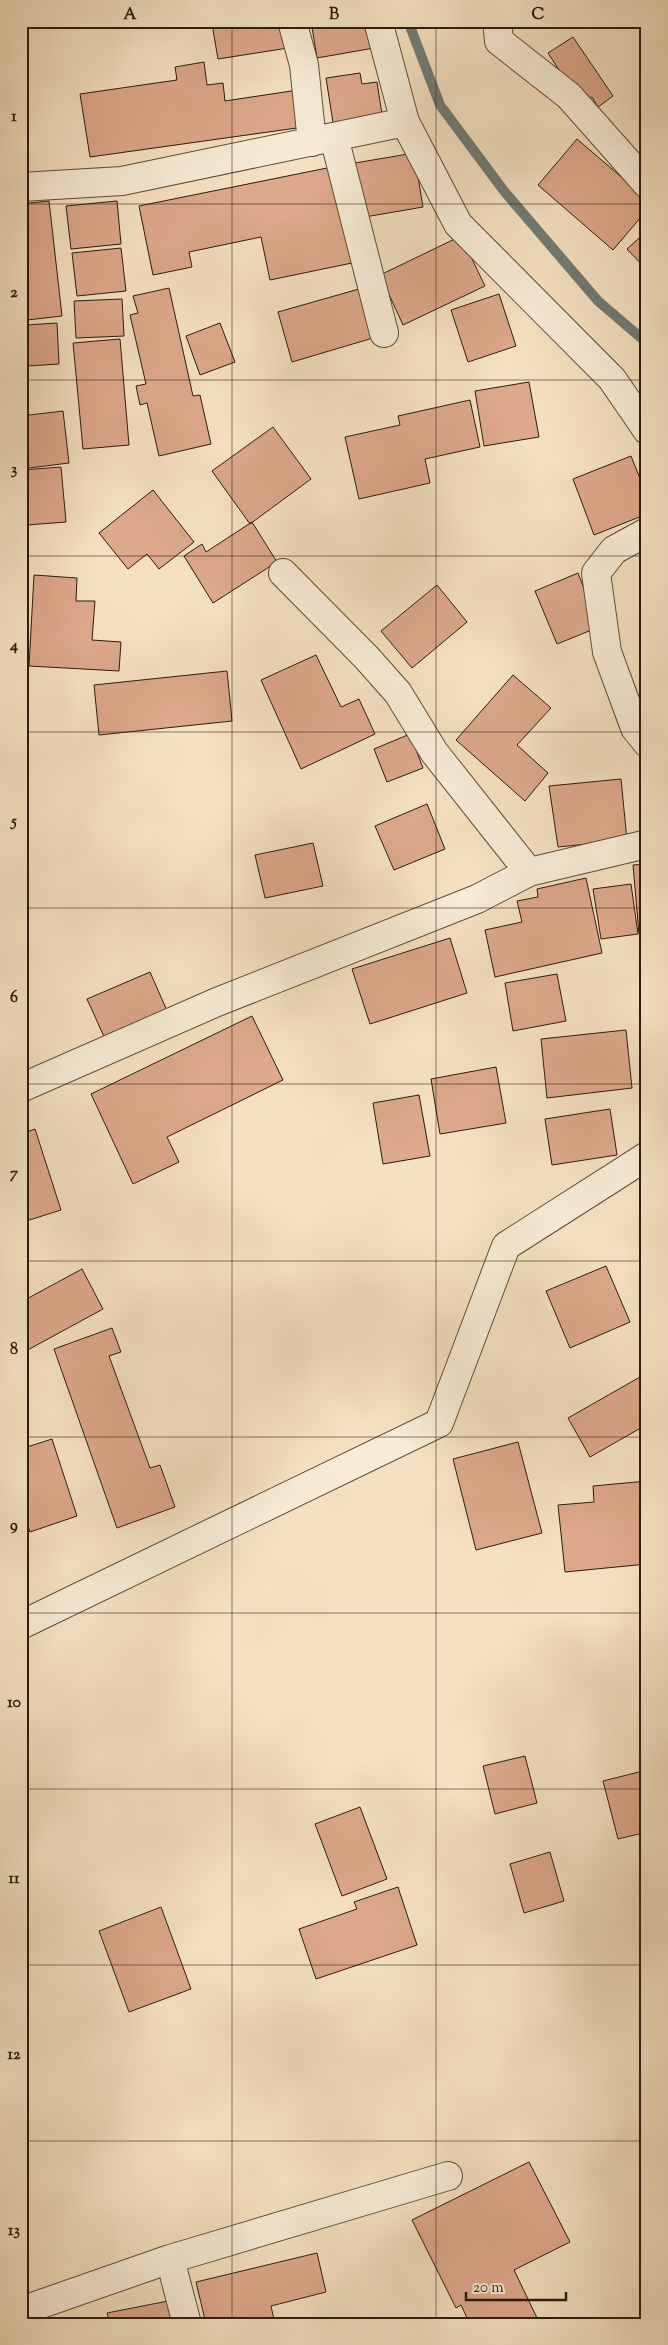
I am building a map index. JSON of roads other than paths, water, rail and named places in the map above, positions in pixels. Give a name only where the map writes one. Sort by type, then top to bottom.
[{"type":"street","points":[[292,21],[323,139],[384,333]]},
{"type":"street","points":[[378,21],[405,122],[458,224],[612,379],[647,430]]},
{"type":"street","points":[[497,21],[499,41],[569,96],[647,184]]},
{"type":"street","points":[[21,187],[122,181],[405,122]]},
{"type":"street","points":[[647,532],[614,550],[596,573],[607,652],[635,728],[647,743]]},
{"type":"street","points":[[283,573],[367,658],[398,693],[434,752],[530,872]]},
{"type":"street","points":[[21,1088],[217,1002],[477,899],[530,872],[647,844]]},
{"type":"street","points":[[21,1625],[439,1423],[506,1246],[647,1156]]},
{"type":"street","points":[[21,2311],[170,2259],[448,2176]]},
{"type":"street","points":[[170,2259],[187,2324]]},
{"type":"waterway","points":[[408,21],[440,105],[504,191],[598,301],[647,343]]}]
